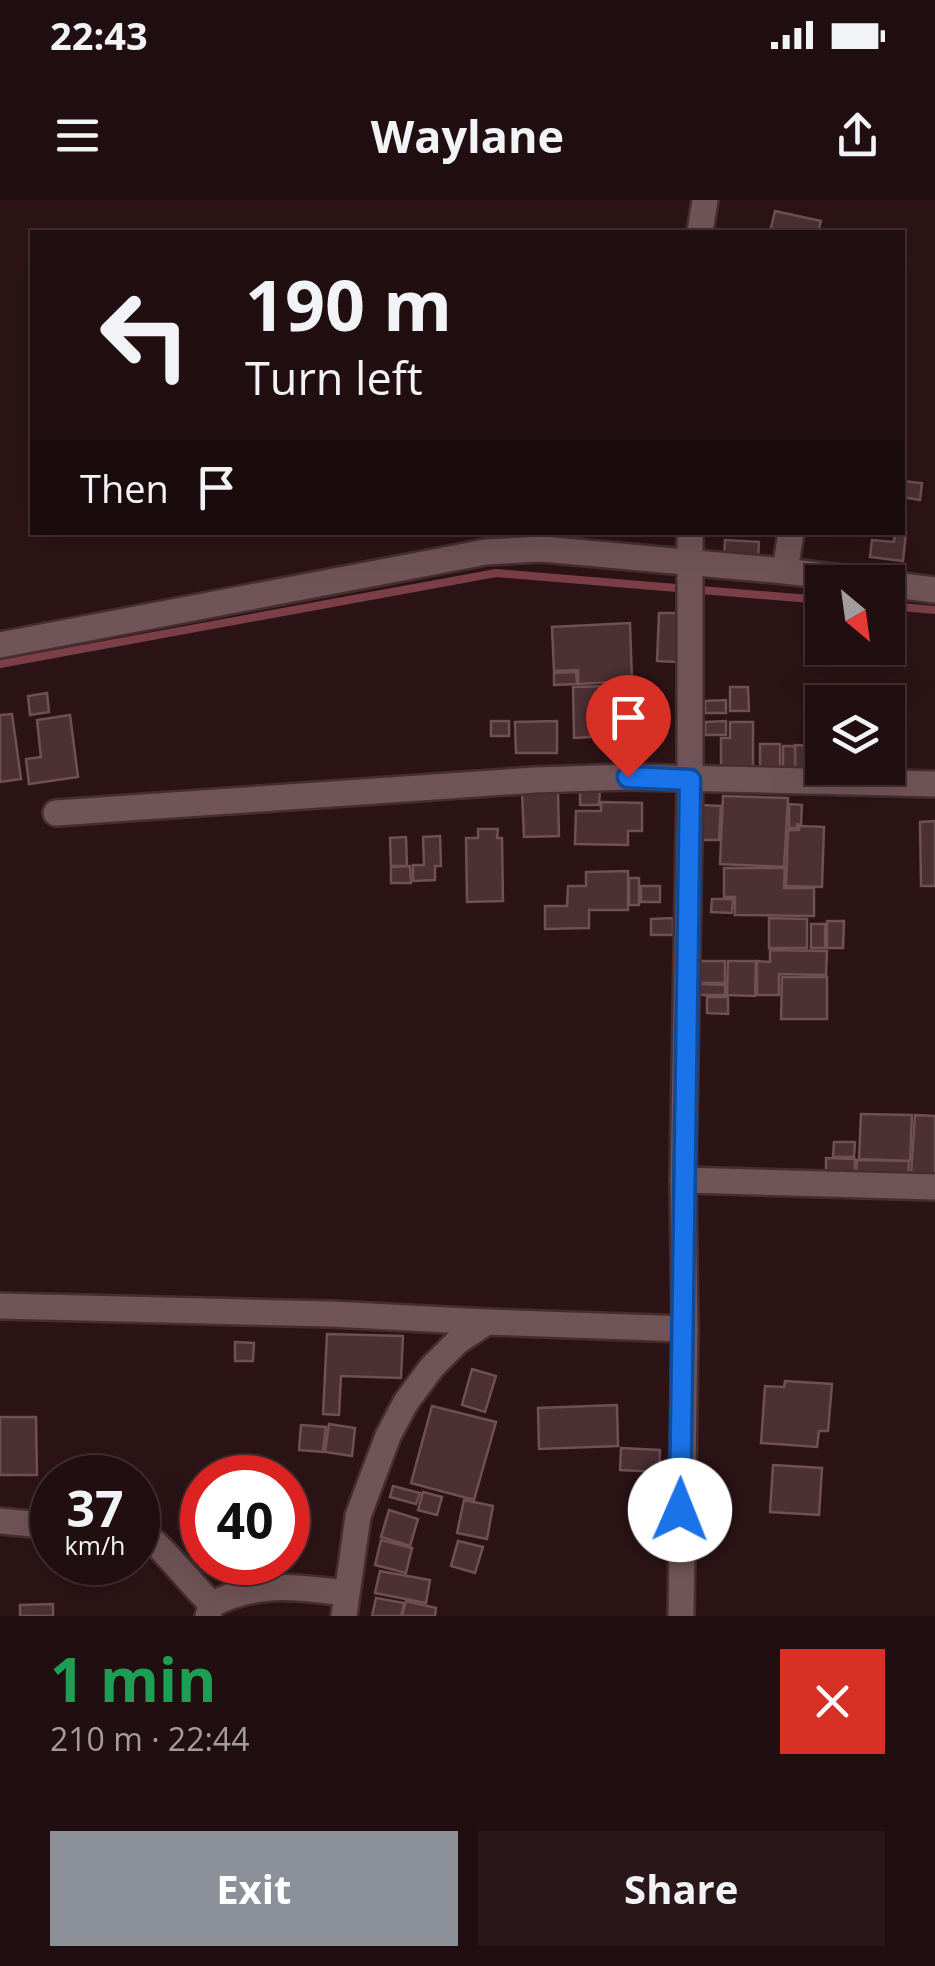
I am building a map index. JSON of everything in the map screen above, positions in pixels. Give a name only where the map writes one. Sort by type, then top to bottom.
[{"type":"street","points":[[700,230],[706,200]]},
{"type":"street","points":[[681,1616],[690,535]]},
{"type":"street","points":[[786,571],[791,535]]},
{"type":"street","points":[[0,645],[486,552],[542,549],[691,570],[805,573]]},
{"type":"street","points":[[905,586],[935,590]]},
{"type":"street","points":[[56,812],[628,777],[935,784]]},
{"type":"street","points":[[683,1180],[935,1188]]},
{"type":"street","points":[[0,1306],[331,1314],[685,1329]]},
{"type":"street","points":[[160,1549],[210,1610],[239,1591],[265,1586],[344,1604],[358,1516],[388,1436],[406,1402],[432,1367],[458,1341],[487,1322]]},
{"type":"street","points":[[0,1521],[30,1524]]},
{"type":"building","points":[[775,211],[821,221],[819,230],[770,230]]},
{"type":"building","points":[[905,481],[922,483],[920,500],[905,498]]},
{"type":"building","points":[[906,533],[903,561],[870,557],[872,540],[894,542],[895,535]]},
{"type":"building","points":[[725,540],[759,542],[758,558],[724,555]]},
{"type":"building","points":[[659,613],[678,613],[676,662],[657,661]]},
{"type":"building","points":[[630,623],[632,681],[578,684],[578,670],[554,671],[552,627]]},
{"type":"building","points":[[576,672],[577,684],[554,685],[554,673]]},
{"type":"building","points":[[609,686],[610,736],[574,738],[573,687]]},
{"type":"building","points":[[730,687],[748,687],[749,711],[730,711]]},
{"type":"building","points":[[47,693],[49,712],[30,715],[28,696]]},
{"type":"building","points":[[611,695],[633,695],[634,735],[612,735]]},
{"type":"building","points":[[726,700],[726,713],[705,713],[705,701]]},
{"type":"building","points":[[12,714],[21,779],[0,782],[0,715]]},
{"type":"building","points":[[70,715],[78,777],[29,784],[26,759],[41,757],[37,720]]},
{"type":"building","points":[[491,721],[509,721],[509,736],[491,736]]},
{"type":"building","points":[[557,721],[557,753],[516,753],[515,722]]},
{"type":"building","points":[[726,721],[726,735],[705,735],[705,722]]},
{"type":"building","points":[[730,722],[753,722],[753,770],[721,770],[721,738],[730,738]]},
{"type":"building","points":[[760,744],[780,744],[780,768],[760,769]]},
{"type":"building","points":[[795,745],[805,745],[805,771],[795,771]]},
{"type":"building","points":[[783,746],[795,746],[795,771],[783,771]]},
{"type":"building","points":[[580,789],[600,789],[599,805],[580,805]]},
{"type":"building","points":[[558,792],[559,836],[524,837],[522,793]]},
{"type":"building","points":[[723,796],[788,798],[784,867],[720,864]]},
{"type":"building","points":[[601,802],[642,803],[642,831],[628,831],[628,845],[575,844],[576,811],[601,811]]},
{"type":"building","points":[[789,804],[802,805],[801,825],[797,824],[797,828],[789,828]]},
{"type":"building","points":[[702,805],[721,806],[719,840],[701,840]]},
{"type":"building","points":[[935,821],[935,886],[921,886],[920,822]]},
{"type":"building","points":[[799,826],[824,827],[822,887],[786,886],[788,830],[799,830]]},
{"type":"building","points":[[478,829],[498,829],[497,838],[502,838],[503,901],[467,902],[466,838],[478,838]]},
{"type":"building","points":[[440,836],[441,866],[435,866],[435,880],[413,881],[413,865],[424,865],[423,837]]},
{"type":"building","points":[[406,837],[407,866],[391,866],[390,838]]},
{"type":"building","points":[[410,866],[411,883],[391,883],[391,867]]},
{"type":"building","points":[[724,868],[785,868],[784,888],[814,888],[814,916],[735,915],[735,897],[724,897]]},
{"type":"building","points":[[628,871],[628,910],[589,910],[589,928],[545,929],[545,906],[567,906],[568,886],[586,886],[586,872]]},
{"type":"building","points":[[629,878],[639,878],[639,905],[629,905]]},
{"type":"building","points":[[641,886],[660,886],[660,902],[641,902]]},
{"type":"building","points":[[712,899],[733,899],[732,913],[711,912]]},
{"type":"building","points":[[673,918],[673,935],[651,935],[651,919]]},
{"type":"building","points":[[769,918],[807,919],[807,948],[769,948]]},
{"type":"building","points":[[827,921],[844,921],[843,948],[827,948]]},
{"type":"building","points":[[811,924],[825,924],[825,948],[811,948]]},
{"type":"building","points":[[770,950],[827,951],[826,975],[779,974],[779,995],[757,995],[757,961],[770,962]]},
{"type":"building","points":[[697,961],[725,961],[725,983],[696,983]]},
{"type":"building","points":[[728,961],[756,961],[755,996],[727,995]]},
{"type":"building","points":[[782,977],[827,977],[827,1019],[781,1019]]},
{"type":"building","points":[[699,984],[725,985],[725,995],[699,995]]},
{"type":"building","points":[[707,997],[728,997],[728,1014],[707,1013]]},
{"type":"building","points":[[861,1114],[912,1115],[910,1161],[859,1159]]},
{"type":"building","points":[[915,1115],[935,1116],[935,1176],[911,1175]]},
{"type":"building","points":[[834,1142],[855,1142],[854,1157],[833,1157]]},
{"type":"building","points":[[826,1158],[855,1159],[855,1172],[826,1172]]},
{"type":"building","points":[[857,1160],[909,1161],[908,1179],[856,1176]]},
{"type":"building","points":[[327,1334],[403,1336],[401,1378],[341,1376],[339,1415],[323,1414]]},
{"type":"building","points":[[235,1342],[254,1343],[253,1361],[235,1361]]},
{"type":"building","points":[[472,1369],[496,1376],[485,1412],[462,1405]]},
{"type":"building","points":[[785,1381],[832,1384],[828,1431],[819,1431],[817,1447],[761,1443],[765,1386],[784,1387]]},
{"type":"building","points":[[617,1405],[618,1446],[539,1449],[538,1408]]},
{"type":"building","points":[[432,1406],[496,1422],[474,1500],[411,1483]]},
{"type":"building","points":[[0,1417],[36,1417],[37,1455],[30,1455],[30,1475],[0,1475]]},
{"type":"building","points":[[329,1424],[355,1428],[352,1456],[325,1452]]},
{"type":"building","points":[[301,1425],[326,1427],[323,1452],[299,1450]]},
{"type":"building","points":[[621,1448],[660,1450],[659,1472],[620,1470]]},
{"type":"building","points":[[773,1465],[822,1468],[819,1515],[770,1512]]},
{"type":"building","points":[[393,1486],[420,1493],[416,1504],[390,1497]]},
{"type":"building","points":[[423,1492],[442,1497],[437,1515],[418,1510]]},
{"type":"building","points":[[464,1500],[493,1506],[487,1539],[457,1533]]},
{"type":"building","points":[[389,1510],[418,1519],[410,1546],[381,1537]]},
{"type":"building","points":[[381,1540],[412,1548],[406,1573],[375,1565]]},
{"type":"building","points":[[458,1541],[483,1547],[475,1573],[451,1566]]},
{"type":"building","points":[[380,1571],[430,1580],[426,1603],[375,1593]]},
{"type":"building","points":[[376,1598],[404,1603],[401,1616],[372,1616]]},
{"type":"building","points":[[406,1601],[436,1608],[435,1616],[402,1616]]},
{"type":"building","points":[[53,1604],[53,1616],[20,1616],[20,1605]]},
{"type":"waterway","points":[[0,664],[496,573],[805,599]]},
{"type":"waterway","points":[[905,607],[935,610]]},
{"type":"route","points":[[628,777],[690,780],[680,1510]]}]
